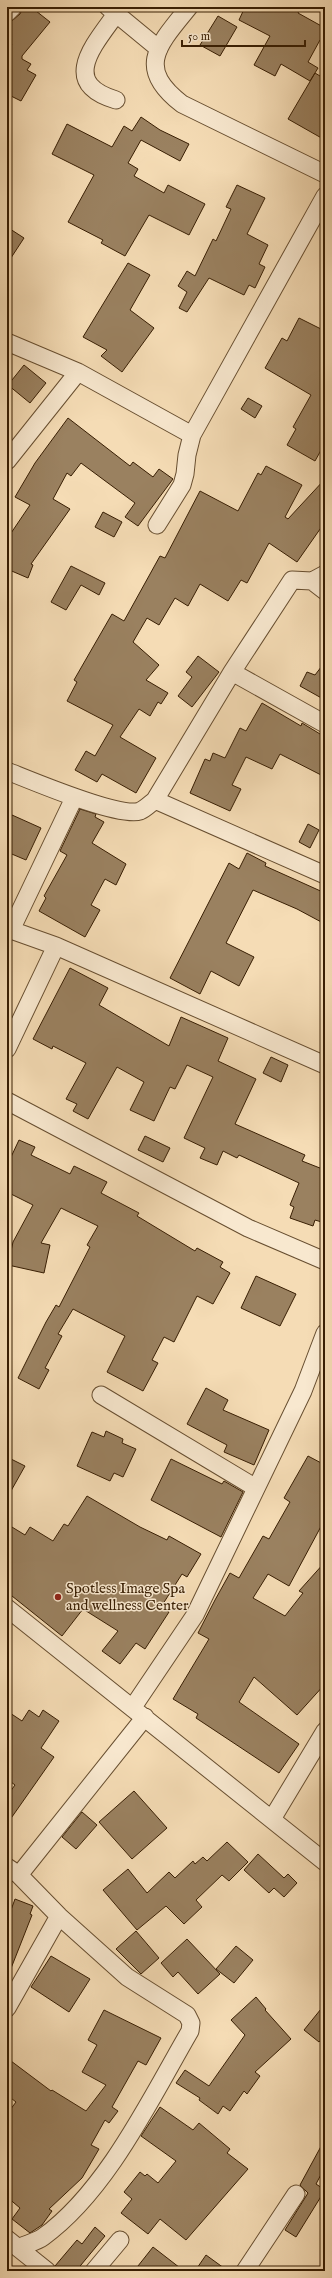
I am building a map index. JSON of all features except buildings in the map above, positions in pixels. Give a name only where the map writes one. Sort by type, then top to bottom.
[{"type":"street","points":[[7,13],[13,7]]},
{"type":"street","points":[[189,7],[159,48],[154,62],[156,77],[167,93],[182,104],[325,174]]},
{"type":"street","points":[[116,100],[92,90],[86,80],[85,67],[89,53],[112,10],[159,48]]},
{"type":"street","points":[[157,526],[182,485],[185,474],[186,455],[192,435],[325,196]]},
{"type":"street","points":[[7,342],[78,372],[192,435]]},
{"type":"street","points":[[7,461],[78,372]]},
{"type":"street","points":[[7,771],[74,798],[124,810],[140,811],[155,800],[232,672],[292,580],[321,582]]},
{"type":"street","points":[[232,672],[325,724]]},
{"type":"street","points":[[74,798],[9,930],[56,946],[325,1065]]},
{"type":"street","points":[[155,800],[325,875]]},
{"type":"street","points":[[7,1048],[56,946]]},
{"type":"street","points":[[7,1101],[248,1228],[325,1261]]},
{"type":"street","points":[[13,2243],[43,2237],[87,2196],[127,2138],[191,2027],[191,2023],[187,2015],[127,1976],[59,1916],[13,1871],[139,1712],[195,1616],[303,1391],[325,1333]]},
{"type":"street","points":[[101,1395],[256,1488]]},
{"type":"street","points":[[7,1608],[325,1862]]},
{"type":"street","points":[[272,1819],[325,1731]]},
{"type":"street","points":[[7,2008],[59,1916]]},
{"type":"street","points":[[245,2271],[296,2194]]},
{"type":"street","points":[[94,2271],[120,2240]]},
{"type":"street","points":[[13,2243],[47,2271]]},
{"type":"place","name":"Spotless Image Spa and wellness Center","points":[[58,1597]]}]
